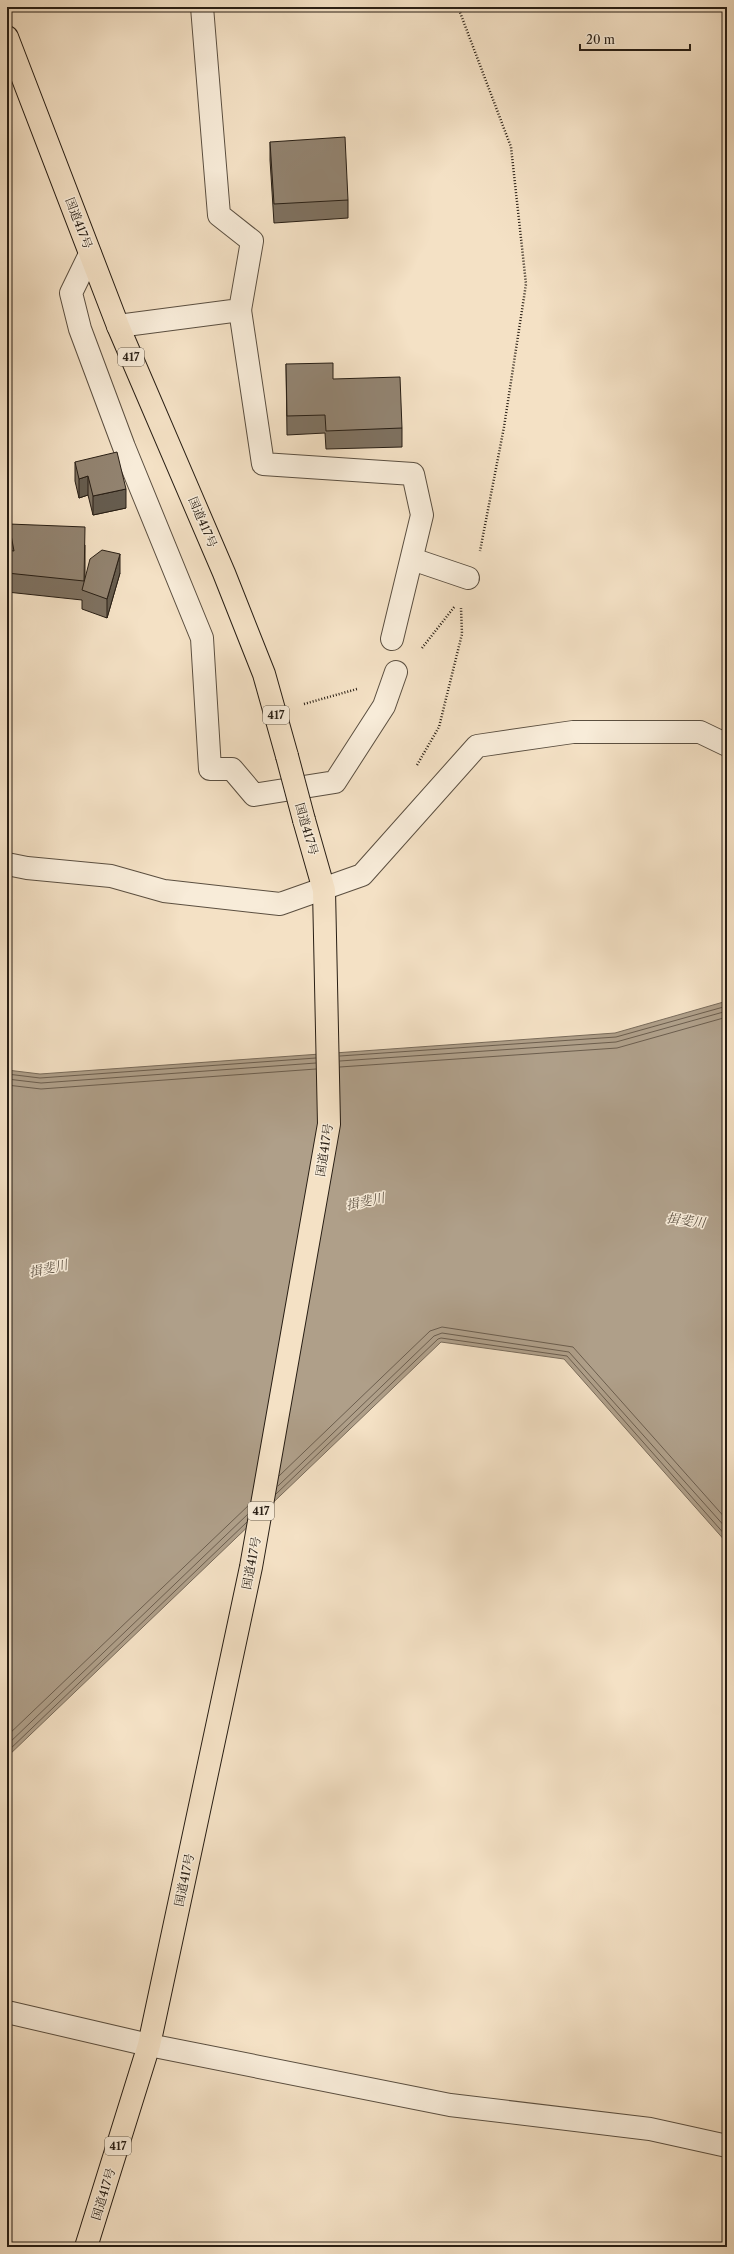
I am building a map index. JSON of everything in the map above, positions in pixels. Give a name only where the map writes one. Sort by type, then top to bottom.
[{"type":"highway","name":"国道417号","points":[[7,36],[118,326],[224,573],[264,674],[324,890],[329,1124],[252,1567],[149,2046],[86,2247]]},
{"type":"street","points":[[202,7],[219,215],[252,241],[240,310],[263,464],[413,474],[422,515],[392,639]]},
{"type":"street","points":[[90,254],[71,294],[80,329],[121,440],[202,638],[210,769],[232,769],[254,795],[335,782],[384,706],[396,672]]},
{"type":"street","points":[[118,326],[240,310]]},
{"type":"street","points":[[412,559],[464,586]]},
{"type":"street","points":[[7,864],[27,868],[111,876],[164,891],[280,904],[324,890],[362,875],[477,746],[573,732],[700,732],[727,745]]},
{"type":"street","points":[[7,2012],[149,2046],[450,2105],[650,2128],[727,2146]]},
{"type":"path","points":[[275,712],[375,684],[409,665],[453,609],[478,557],[502,434],[526,284],[511,147],[458,7]]},
{"type":"path","points":[[416,767],[439,726],[441,719],[462,634],[464,586]]},
{"type":"water","name":"揖斐川","points":[[727,1001],[727,1543],[564,1359],[441,1342],[7,1757],[7,1070],[40,1074],[615,1033]]},
{"type":"building","points":[[345,137],[348,200],[274,204],[270,142]]},
{"type":"building","points":[[333,363],[333,379],[400,377],[402,428],[326,431],[325,415],[287,416],[286,364]]},
{"type":"building","points":[[117,452],[126,489],[93,496],[88,476],[79,479],[75,462]]},
{"type":"building","points":[[9,524],[85,527],[84,581],[7,573],[7,550],[14,551]]},
{"type":"building","points":[[102,550],[120,554],[107,599],[82,590],[90,559]]}]
